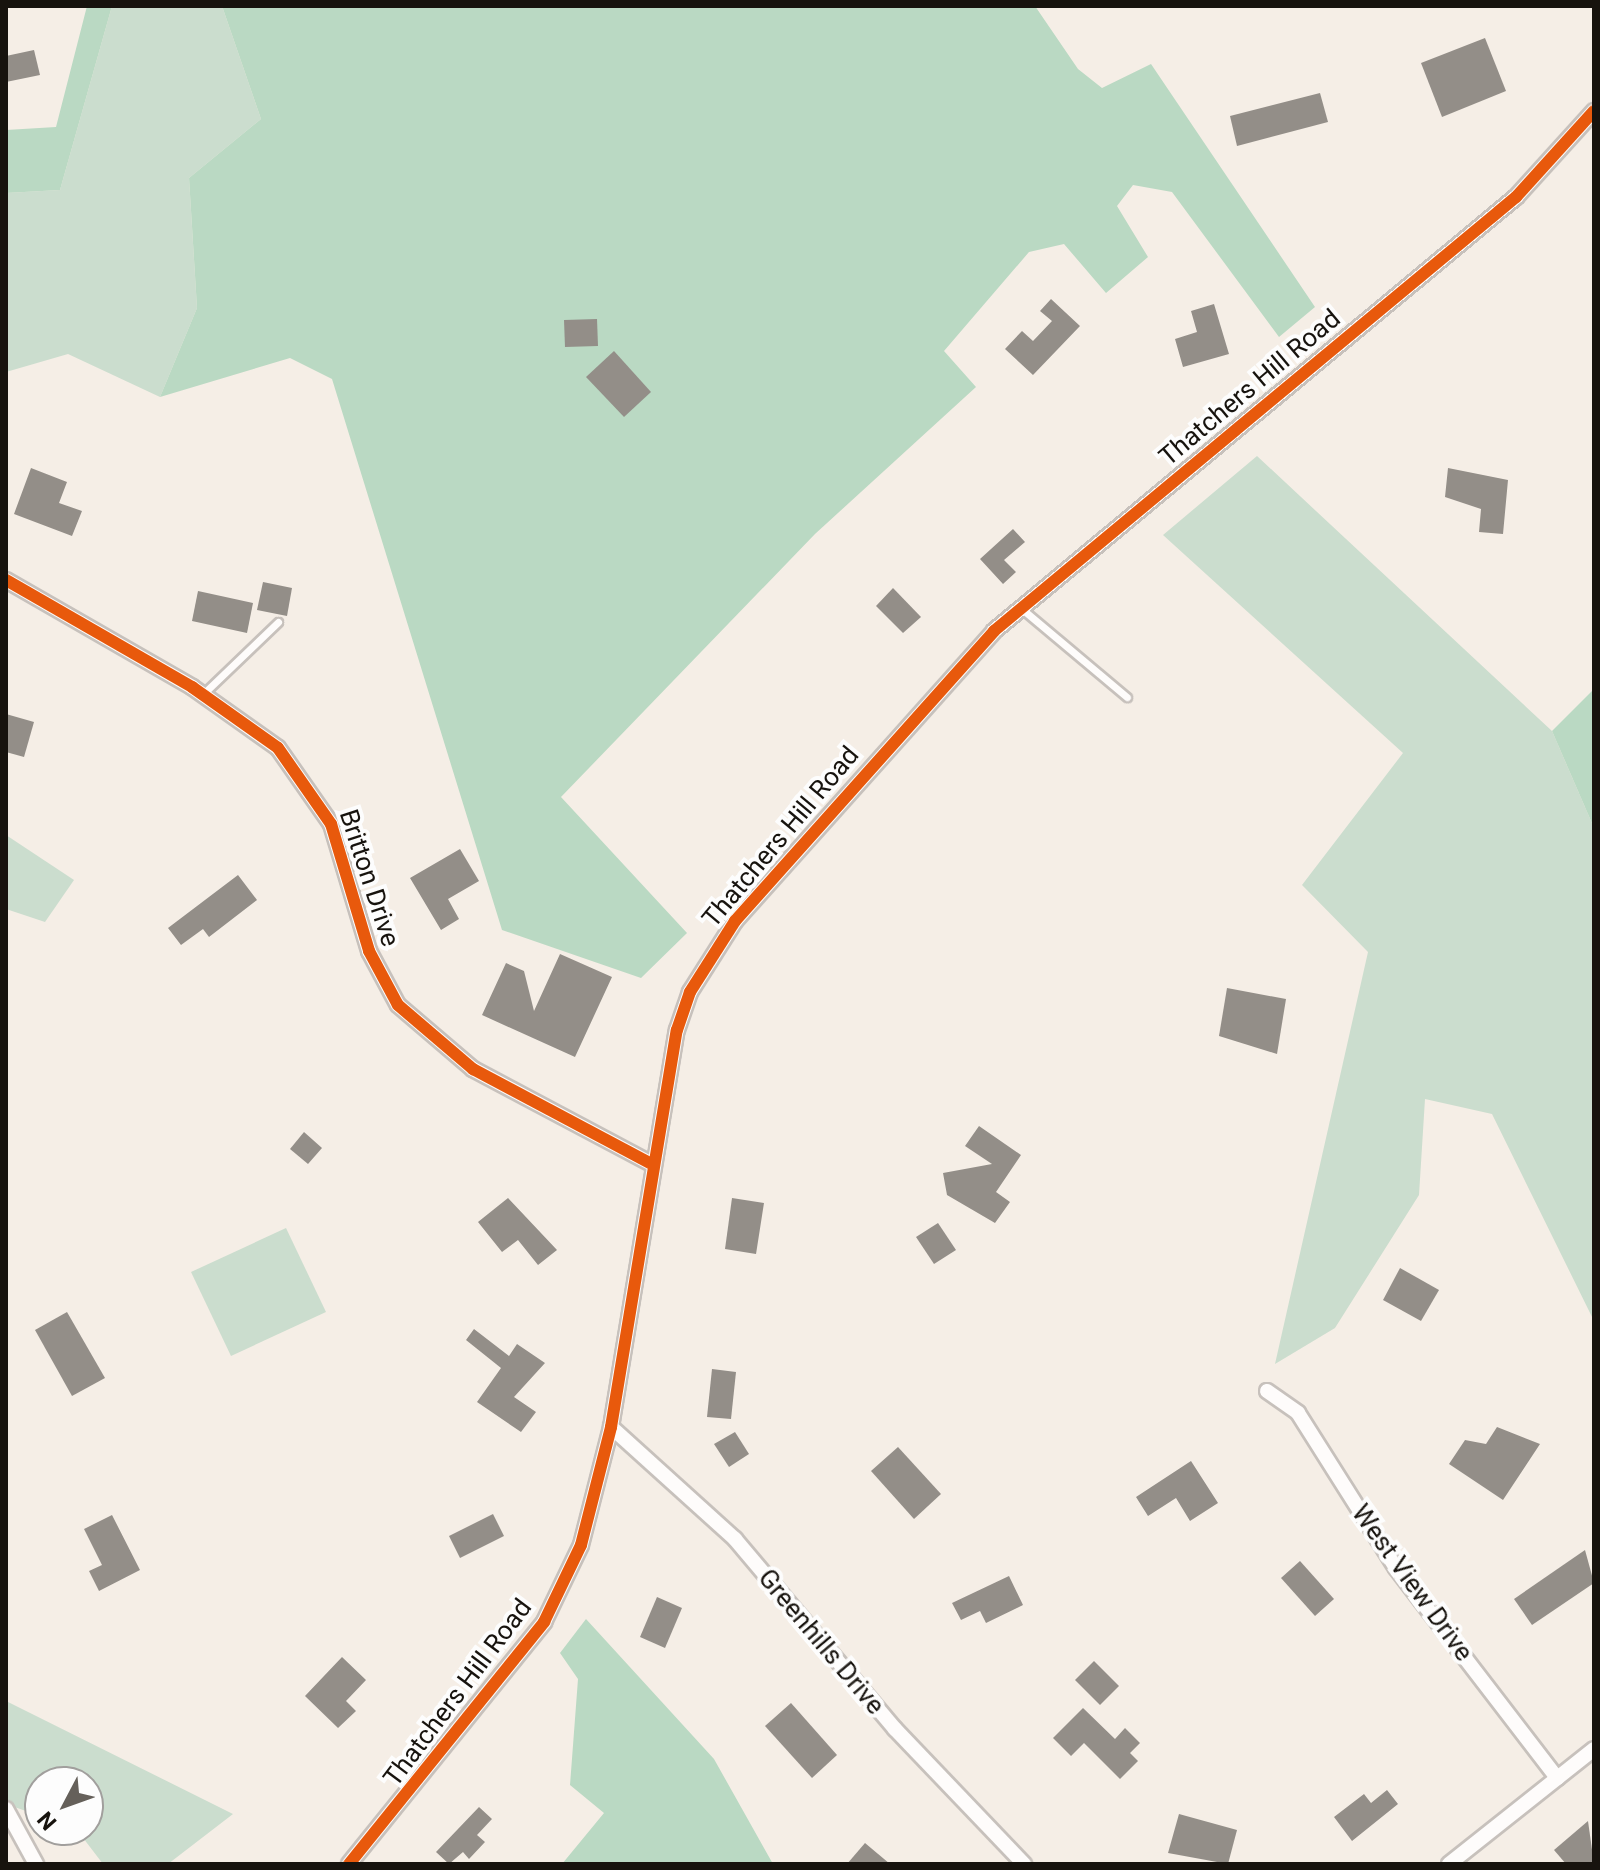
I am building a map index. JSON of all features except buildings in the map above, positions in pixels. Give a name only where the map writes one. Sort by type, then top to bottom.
[{"type":"street","name":"Thatchers Hill Road","points":[[349,1864],[544,1622],[590,1519],[611,1427],[650,1163],[685,1005],[735,921],[882,750],[1020,607],[1516,197],[1594,111]]},
{"type":"street","name":"Britton Drive","points":[[6,580],[203,694],[278,748],[318,797],[381,979],[419,1027],[504,1087],[650,1163]]},
{"type":"street","name":"West View Drive","points":[[1267,1391],[1298,1413],[1396,1568],[1557,1778]]},
{"type":"street","name":"Greenhills Drive","points":[[611,1427],[735,1539],[895,1729],[1024,1864]]},
{"type":"street","points":[[1449,1864],[1594,1749]]},
{"type":"street","points":[[6,1809],[36,1864]]},
{"type":"lane","points":[[1020,607],[1127,697]]},
{"type":"lane","points":[[203,694],[278,622]]},
{"type":"green space","points":[[87,6],[112,6],[60,190],[6,193],[6,130],[56,127]]},
{"type":"green space","points":[[112,6],[222,6],[261,119],[189,178],[197,308],[160,397],[68,354],[6,372],[6,193],[60,190]]},
{"type":"green space","points":[[222,6],[1035,6],[1078,69],[1102,88],[1151,64],[1315,307],[1279,337],[1172,192],[1133,185],[1117,206],[1148,257],[1106,293],[1064,244],[1029,252],[944,351],[976,387],[815,534],[561,797],[687,933],[641,978],[502,930],[332,379],[290,358],[160,397],[197,308],[189,178],[261,119]]},
{"type":"green space","points":[[1257,456],[1552,731],[1594,828],[1594,1321],[1492,1114],[1425,1099],[1419,1195],[1335,1328],[1275,1364],[1368,952],[1302,885],[1403,753],[1163,535]]},
{"type":"green space","points":[[1594,689],[1594,828],[1552,731]]},
{"type":"green space","points":[[6,835],[74,880],[45,922],[6,909]]},
{"type":"green space","points":[[286,1228],[326,1312],[231,1356],[191,1272]]},
{"type":"green space","points":[[586,1619],[714,1759],[773,1864],[562,1864],[604,1813],[570,1785],[578,1679],[560,1653]]},
{"type":"green space","points":[[6,1701],[233,1814],[168,1864],[103,1864],[89,1846],[104,1846],[104,1766],[24,1766],[24,1810],[6,1804]]},
{"type":"cycle path","points":[[349,1864],[544,1622],[581,1545],[611,1427],[677,1030],[690,992],[735,921],[994,631],[1516,197],[1594,111]]},
{"type":"cycle path","points":[[6,580],[192,687],[278,748],[331,824],[369,951],[398,1005],[473,1069],[650,1163]]}]
